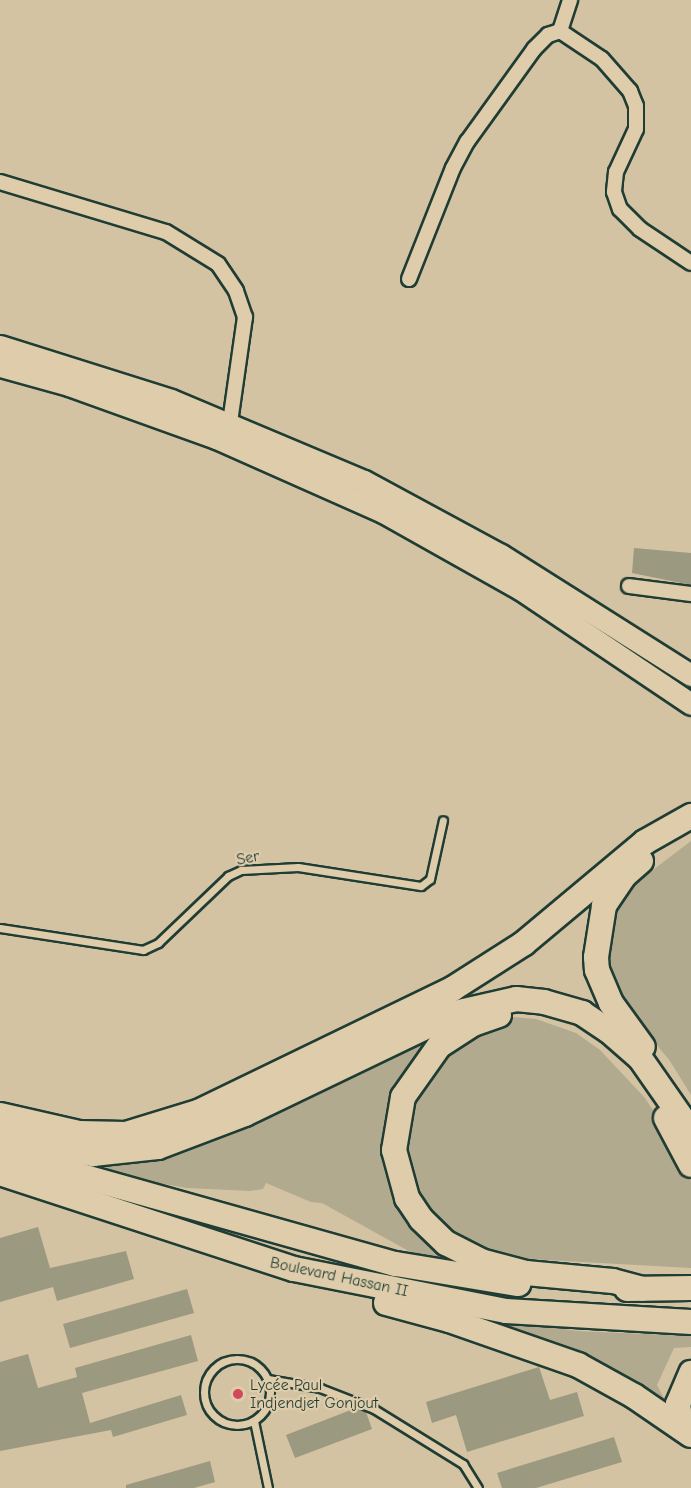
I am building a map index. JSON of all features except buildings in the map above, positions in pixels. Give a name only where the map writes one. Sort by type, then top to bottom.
[{"type":"highway","points":[[0,1115],[80,1133],[126,1134],[198,1112],[454,988],[523,944],[638,847],[691,816]]},
{"type":"highway","points":[[691,828],[624,876],[604,906],[597,941],[597,970],[605,989],[691,1131]]},
{"type":"highway","points":[[0,1137],[93,1154],[159,1147],[245,1114],[455,1013],[503,1000],[544,1002],[591,1018],[640,1058],[665,1089]]},
{"type":"highway","points":[[642,1289],[613,1281],[504,1269],[446,1243],[421,1219],[398,1176],[394,1140],[403,1097],[430,1055],[472,1024],[510,1013],[555,1018],[592,1037],[629,1070],[664,1116],[691,1165]]},
{"type":"highway","name":"Boulevard Hassan II","points":[[0,1153],[396,1264],[505,1283],[642,1289],[691,1288]]},
{"type":"highway","name":"Boulevard Hassan II","points":[[0,1173],[245,1256],[294,1269],[506,1311],[691,1322]]},
{"type":"highway","points":[[294,1269],[327,1286],[431,1314],[559,1357],[621,1388],[691,1434]]},
{"type":"highway","points":[[691,1372],[678,1404],[680,1417],[691,1434]]},
{"type":"main road","points":[[0,346],[96,373],[230,423],[364,481],[456,529],[691,675]]},
{"type":"main road","points":[[0,366],[69,385],[216,438],[376,508],[520,589],[691,704]]},
{"type":"street","points":[[560,31],[570,0]]},
{"type":"street","points":[[560,31],[602,59],[630,91],[636,106],[636,129],[616,172],[614,192],[620,209],[640,228],[691,263]]},
{"type":"street","points":[[409,279],[453,168],[467,142],[534,49],[548,35],[560,31]]},
{"type":"street","points":[[0,182],[158,228],[181,237],[218,264],[236,291],[244,317],[230,423]]},
{"type":"street","points":[[629,586],[691,594]]},
{"type":"lane","name":"Ser","points":[[0,928],[143,950],[158,943],[228,876],[241,870],[298,867],[421,886],[430,879],[442,820]]},
{"type":"lane","points":[[238,1359],[256,1365],[268,1379],[270,1398],[254,1421],[236,1426],[211,1414],[203,1396],[207,1377],[220,1364],[238,1359]]},
{"type":"lane","points":[[268,1379],[320,1388],[374,1409],[463,1464],[478,1488]]},
{"type":"lane","points":[[254,1421],[268,1488]]},
{"type":"shaded area","points":[[691,841],[691,1095],[670,1061],[623,1004],[607,963],[609,931],[617,907],[641,879]]},
{"type":"shaded area","points":[[512,1017],[536,1019],[576,1033],[600,1050],[645,1098],[672,1140],[691,1182],[691,1268],[528,1259],[478,1247],[431,1216],[408,1177],[403,1118],[418,1079],[488,1022]]},
{"type":"shaded area","points":[[451,1023],[390,1104],[384,1138],[388,1170],[471,1268],[414,1254],[322,1203],[311,1202],[266,1183],[263,1189],[250,1191],[187,1188],[146,1181],[93,1164],[149,1160],[183,1150]]},
{"type":"shaded area","points":[[467,1313],[577,1331],[691,1336],[691,1347],[674,1348],[657,1385],[669,1408]]},
{"type":"place","name":"Lycée Paul Indjendjet Gonjout","points":[[238,1394]]}]
